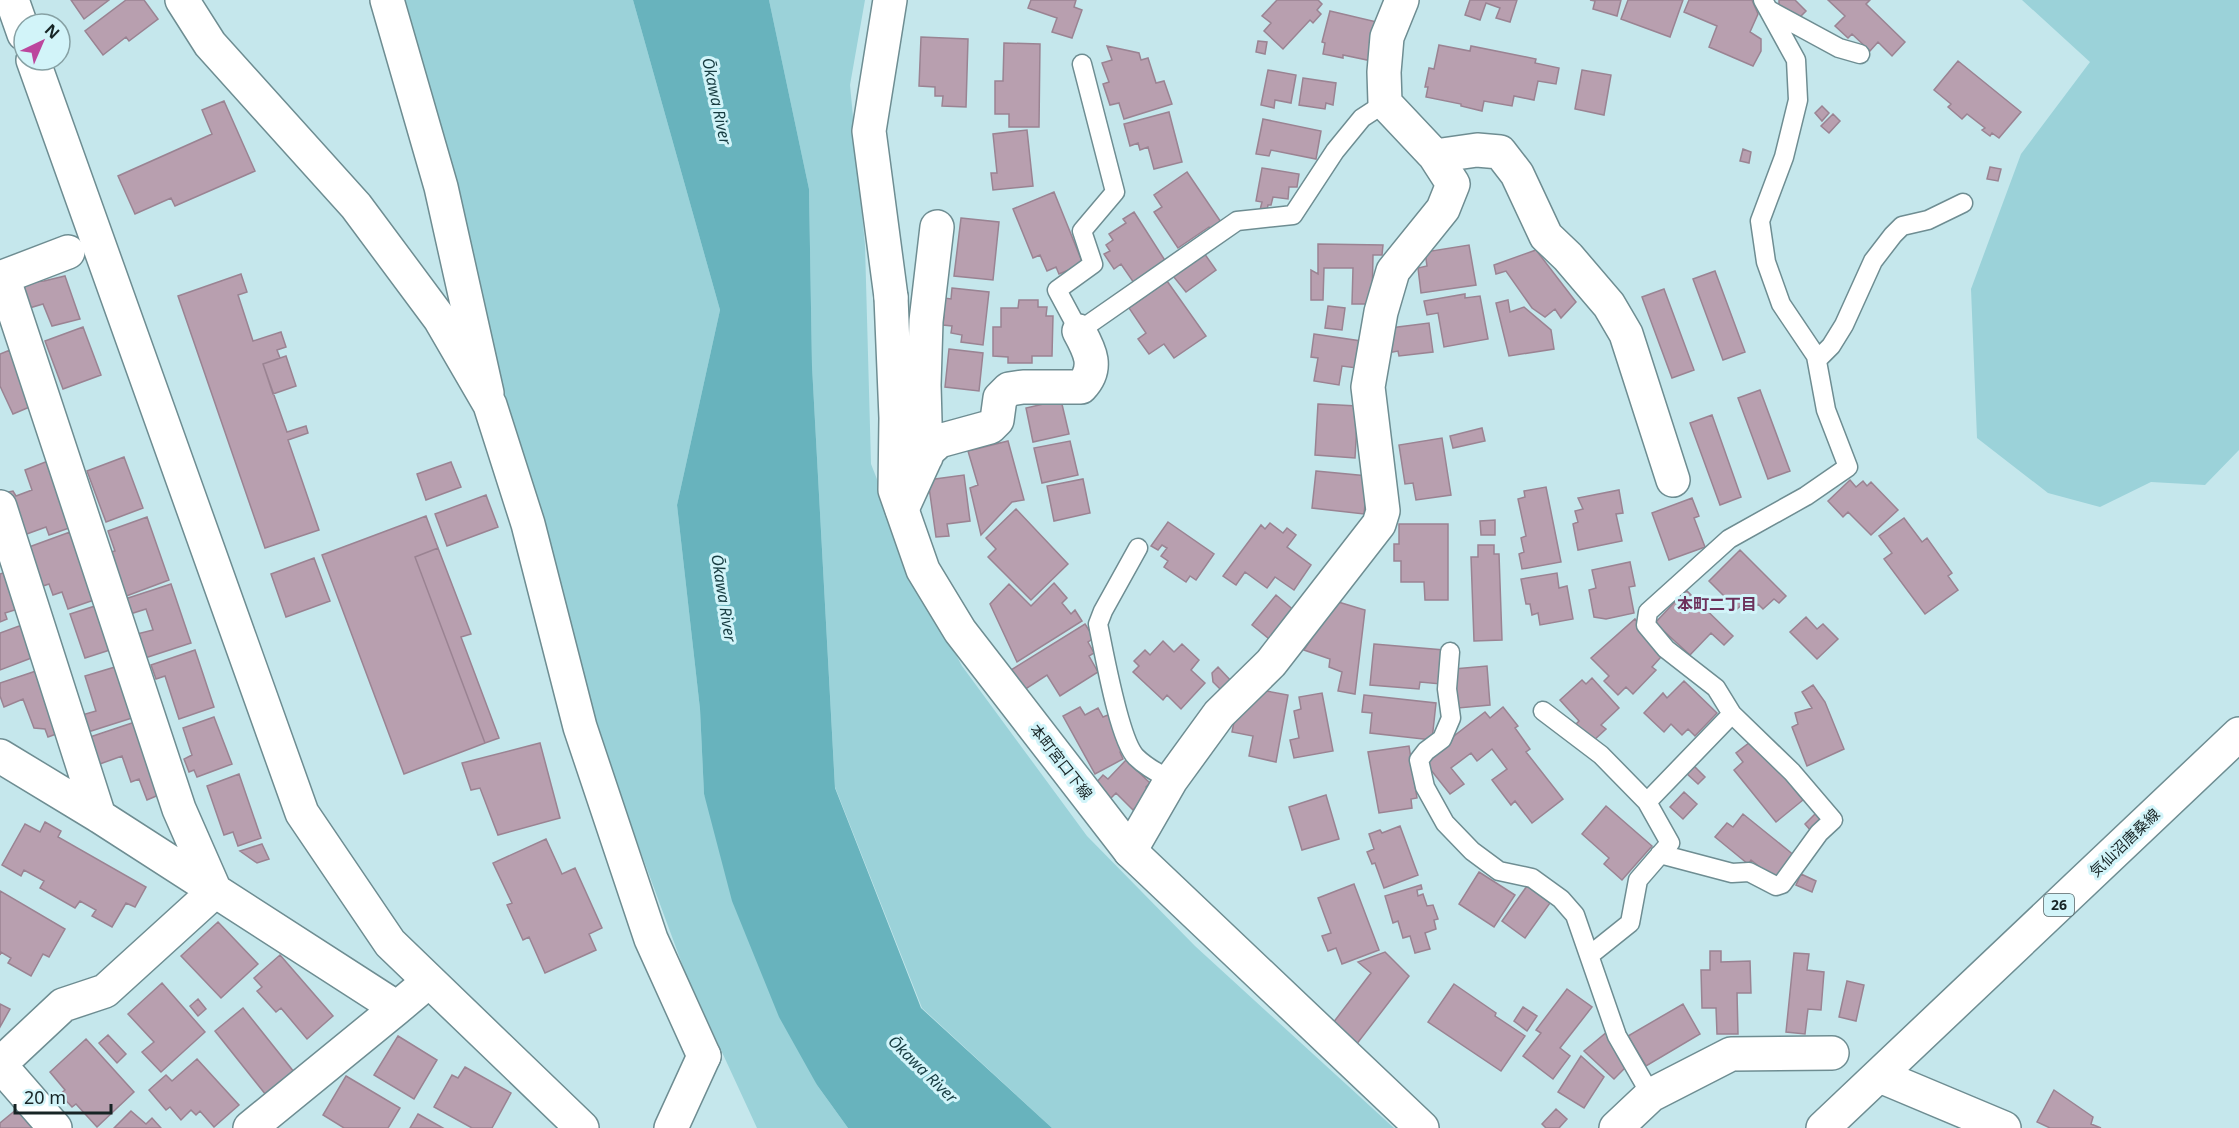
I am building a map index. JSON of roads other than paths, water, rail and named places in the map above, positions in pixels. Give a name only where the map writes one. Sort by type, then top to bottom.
[{"type":"street","points":[[182,0],[210,44],[356,206],[440,319],[490,405]]},
{"type":"street","points":[[387,0],[441,187],[490,405],[528,524],[580,727],[651,939],[704,1056],[671,1128]]},
{"type":"street","name":"本町宮口下線","points":[[890,0],[869,131],[891,297],[896,418],[895,490],[923,570],[960,631],[1130,851],[1422,1128]]},
{"type":"street","points":[[1130,851],[1171,780],[1219,714],[1271,663],[1379,524],[1383,511],[1368,387],[1381,312],[1393,271],[1443,209],[1453,184],[1435,156],[1385,103],[1384,72],[1387,37],[1402,0]]},
{"type":"street","points":[[37,72],[302,813],[390,943],[582,1128]]},
{"type":"street","points":[[1435,156],[1477,150],[1500,152],[1517,174],[1546,236],[1568,257],[1609,305],[1626,334],[1673,480]]},
{"type":"street","points":[[926,457],[924,385],[926,321],[937,227]]},
{"type":"street","points":[[68,252],[1,277],[179,809],[216,891]]},
{"type":"street","points":[[902,509],[929,450],[939,441],[990,427],[997,420],[1000,398],[1009,389],[1081,387],[1089,379],[1092,365],[1089,350],[1079,331]]},
{"type":"street","points":[[0,507],[99,816]]},
{"type":"street","name":"気仙沼唐桑線","points":[[1823,1128],[2239,734]]},
{"type":"street","points":[[0,756],[99,816],[397,1008]]},
{"type":"street","points":[[55,1128],[0,1064],[63,1005],[105,992],[216,891]]},
{"type":"street","points":[[250,1128],[429,981]]},
{"type":"street","points":[[1616,1128],[1651,1095],[1731,1054],[1832,1053]]},
{"type":"street","points":[[1880,1076],[2004,1128]]},
{"type":"lane","points":[[1766,5],[1839,48],[1860,54]]},
{"type":"lane","points":[[1660,854],[1732,873],[1749,872],[1776,886],[1782,884],[1819,833],[1833,820],[1792,772],[1732,714],[1716,688],[1666,649],[1646,625],[1648,612],[1729,539],[1806,496],[1848,467],[1826,410],[1817,360],[1781,304],[1766,262],[1760,221],[1784,157],[1798,100],[1796,60],[1766,5]]},
{"type":"lane","points":[[1082,64],[1115,192],[1082,231],[1093,264],[1057,290],[1079,331],[1237,221],[1293,215],[1335,151],[1362,118],[1385,103]]},
{"type":"lane","points":[[1817,360],[1831,346],[1844,325],[1873,261],[1893,235],[1902,226],[1928,220],[1963,203]]},
{"type":"lane","points":[[1138,548],[1098,624],[1125,739],[1135,756],[1155,772],[1171,780]]},
{"type":"lane","points":[[1450,652],[1447,689],[1451,718],[1442,739],[1425,751],[1419,760],[1425,787],[1445,823],[1472,851],[1499,871],[1532,878],[1561,899],[1575,915],[1617,1036],[1651,1095]]},
{"type":"lane","points":[[1543,711],[1601,755],[1647,802],[1670,843],[1638,880],[1630,923],[1590,955]]},
{"type":"lane","points":[[1647,802],[1732,714]]},
{"type":"water","name":"Ōkawa River","points":[[633,0],[769,0],[809,189],[812,366],[835,788],[921,1008],[1052,1128],[848,1128],[817,1085],[779,1017],[732,901],[704,794],[700,709],[677,505],[720,310]]},
{"type":"district","name":"本町二丁目","points":[[1717,604]]}]
